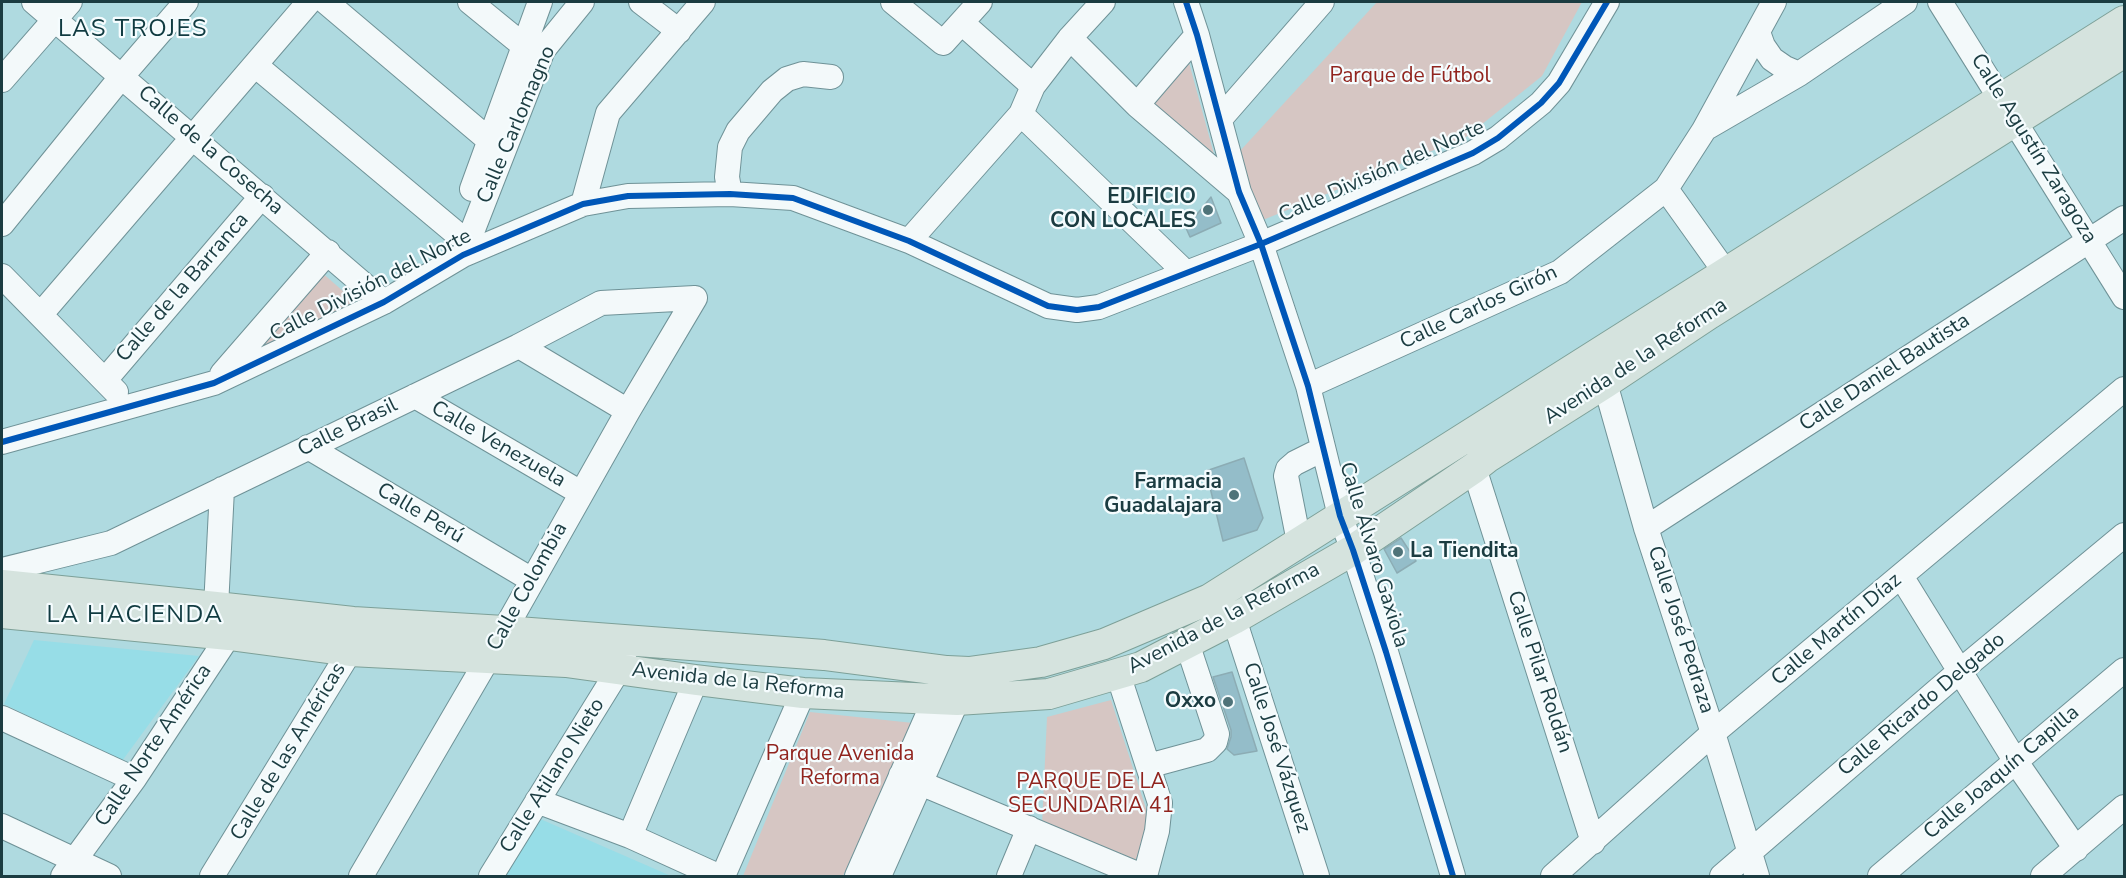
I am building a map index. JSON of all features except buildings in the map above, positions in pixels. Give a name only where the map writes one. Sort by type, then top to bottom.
[{"type":"main road","name":"Avenida de la Reforma","points":[[352,637],[504,631],[624,655],[696,680],[803,693],[946,700],[1049,694],[1141,667],[1234,618],[1353,550],[1488,457],[1709,314],[2008,110],[2124,21]]},
{"type":"main road","name":"Avenida de la Reforma","points":[[2,585],[489,657],[566,662],[624,655],[824,655],[958,672],[1041,662],[1104,645],[1210,599],[1726,273],[2008,110],[2124,52]]},
{"type":"main road","name":"Avenida de la Reforma","points":[[2,613],[225,617]]},
{"type":"street","name":"Calle de la Cosecha","points":[[34,2],[62,10],[122,76],[384,302]]},
{"type":"street","points":[[2,224],[122,76],[186,2]]},
{"type":"street","points":[[40,314],[309,2]]},
{"type":"street","points":[[326,2],[498,141]]},
{"type":"street","points":[[470,2],[534,48]]},
{"type":"street","name":"Calle Carlomagno","points":[[455,251],[534,48],[540,2]]},
{"type":"street","name":"Calle Carlomagno","points":[[534,48],[582,2]]},
{"type":"street","points":[[641,2],[679,31]]},
{"type":"street","points":[[583,204],[608,113],[703,2]]},
{"type":"street","points":[[893,2],[943,43],[980,2]]},
{"type":"street","points":[[909,241],[1021,114],[1034,86],[1070,38],[1103,2]]},
{"type":"street","points":[[1220,119],[1322,2]]},
{"type":"street","name":"Calle División del Norte","points":[[2,442],[214,382],[384,302],[455,251],[583,204],[628,196],[730,194],[793,198],[909,241],[1048,306],[1077,310],[1099,307],[1261,244],[1473,153],[1498,138],[1541,103],[1559,83],[1607,2]]},
{"type":"street","name":"Calle Carlos Girón","points":[[1308,386],[1560,272],[1666,189],[1704,130],[1774,2]]},
{"type":"street","points":[[1704,130],[1799,74],[1905,2]]},
{"type":"street","name":"Calle Agustín Zaragoza","points":[[1940,2],[2124,297]]},
{"type":"street","points":[[2,80],[62,10]]},
{"type":"street","points":[[1137,105],[1193,13]]},
{"type":"street","name":"Calle Álvaro Gaxiola","points":[[1193,13],[1239,192],[1261,244],[1308,386],[1340,516],[1353,550],[1453,876]]},
{"type":"street","points":[[962,23],[1034,86]]},
{"type":"street","points":[[1758,32],[1763,46],[1772,59],[1799,74]]},
{"type":"street","points":[[1070,38],[1137,105],[1239,192]]},
{"type":"street","points":[[255,64],[455,251]]},
{"type":"street","points":[[730,194],[728,177],[730,147],[738,131],[772,92],[787,80],[803,74],[831,77]]},
{"type":"street","points":[[1021,114],[1186,273]]},
{"type":"street","points":[[1666,189],[1726,273]]},
{"type":"street","name":"Calle de la Barranca","points":[[105,380],[262,196]]},
{"type":"street","name":"Calle Daniel Bautista","points":[[1646,528],[2124,219]]},
{"type":"street","points":[[214,382],[328,252]]},
{"type":"street","points":[[2,276],[131,406]]},
{"type":"street","name":"Calle Brasil","points":[[2,570],[111,543],[519,346],[601,303],[695,298]]},
{"type":"street","name":"Calle Colombia","points":[[361,876],[695,298]]},
{"type":"street","points":[[519,346],[628,411]]},
{"type":"street","name":"Calle José Pedraza","points":[[1605,383],[1646,528],[1757,876]]},
{"type":"street","name":"Calle Martín Díaz","points":[[1553,876],[1713,733],[2124,389]]},
{"type":"street","name":"Calle Venezuela","points":[[415,396],[581,493]]},
{"type":"street","name":"Calle Perú","points":[[308,447],[532,580]]},
{"type":"street","points":[[1299,542],[1286,476],[1288,469],[1295,463],[1323,449]]},
{"type":"street","name":"Calle Pilar Roldán","points":[[1474,468],[1593,842]]},
{"type":"street","points":[[222,489],[225,617]]},
{"type":"street","name":"Calle Ricardo Delgado","points":[[1722,876],[1960,671],[2124,535]]},
{"type":"street","points":[[1901,576],[2016,762],[2076,849]]},
{"type":"street","name":"Calle Norte América","points":[[69,868],[134,779],[225,617]]},
{"type":"street","name":"Calle José Vázquez","points":[[1234,618],[1317,876]]},
{"type":"street","name":"Calle de las Américas","points":[[212,876],[352,637]]},
{"type":"street","points":[[1148,766],[1207,750],[1215,742],[1217,734],[1187,643]]},
{"type":"street","name":"Calle Atilano Nieto","points":[[491,876],[624,655]]},
{"type":"street","name":"Calle Joaquín Capilla","points":[[1880,876],[2124,670]]},
{"type":"street","points":[[879,876],[911,780],[958,672]]},
{"type":"street","points":[[911,780],[1143,876],[1157,831],[1160,803],[1118,674]]},
{"type":"street","points":[[630,836],[696,680]]},
{"type":"street","points":[[723,876],[803,693]]},
{"type":"street","points":[[2,718],[134,779]]},
{"type":"street","points":[[858,876],[911,780]]},
{"type":"street","points":[[537,801],[630,836],[718,876]]},
{"type":"street","points":[[2043,876],[2124,807]]},
{"type":"street","points":[[2,826],[69,868],[109,876]]},
{"type":"street","points":[[1009,876],[1029,828]]},
{"type":"shaded area","points":[[34,640],[199,656],[122,761],[4,704]]},
{"type":"shaded area","points":[[538,818],[671,876],[502,876]]},
{"type":"green space","name":"Parque de Fútbol","points":[[1377,2],[1582,2],[1542,76],[1466,137],[1258,222],[1239,152]]},
{"type":"green space","points":[[1188,59],[1215,158],[1146,106]]},
{"type":"green space","points":[[320,271],[359,305],[226,373]]},
{"type":"green space","name":"PARQUE DE LA SECUNDARIA 41","points":[[1111,700],[1150,821],[1133,867],[1042,825],[1047,717]]},
{"type":"green space","name":"Parque Avenida Reforma","points":[[810,712],[913,723],[843,876],[743,876]]},
{"type":"cycle path","points":[[1186,2],[1239,192],[1261,244],[1308,386],[1340,516],[1386,652],[1453,876]]},
{"type":"cycle path","points":[[2,442],[214,383],[384,302],[463,255],[583,204],[628,196],[730,194],[793,198],[909,241],[1048,306],[1077,310],[1099,307],[1261,244],[1473,153],[1498,138],[1541,103],[1559,83],[1607,2]]},
{"type":"place","name":"EDIFICIO CON LOCALES","points":[[1208,210]]},
{"type":"place","name":"Farmacia Guadalajara","points":[[1234,495]]},
{"type":"place","name":"La Tiendita","points":[[1398,552]]},
{"type":"place","name":"Oxxo","points":[[1228,702]]},
{"type":"district","name":"LAS TROJES","points":[[133,30]]},
{"type":"district","name":"LA HACIENDA","points":[[135,616]]}]
